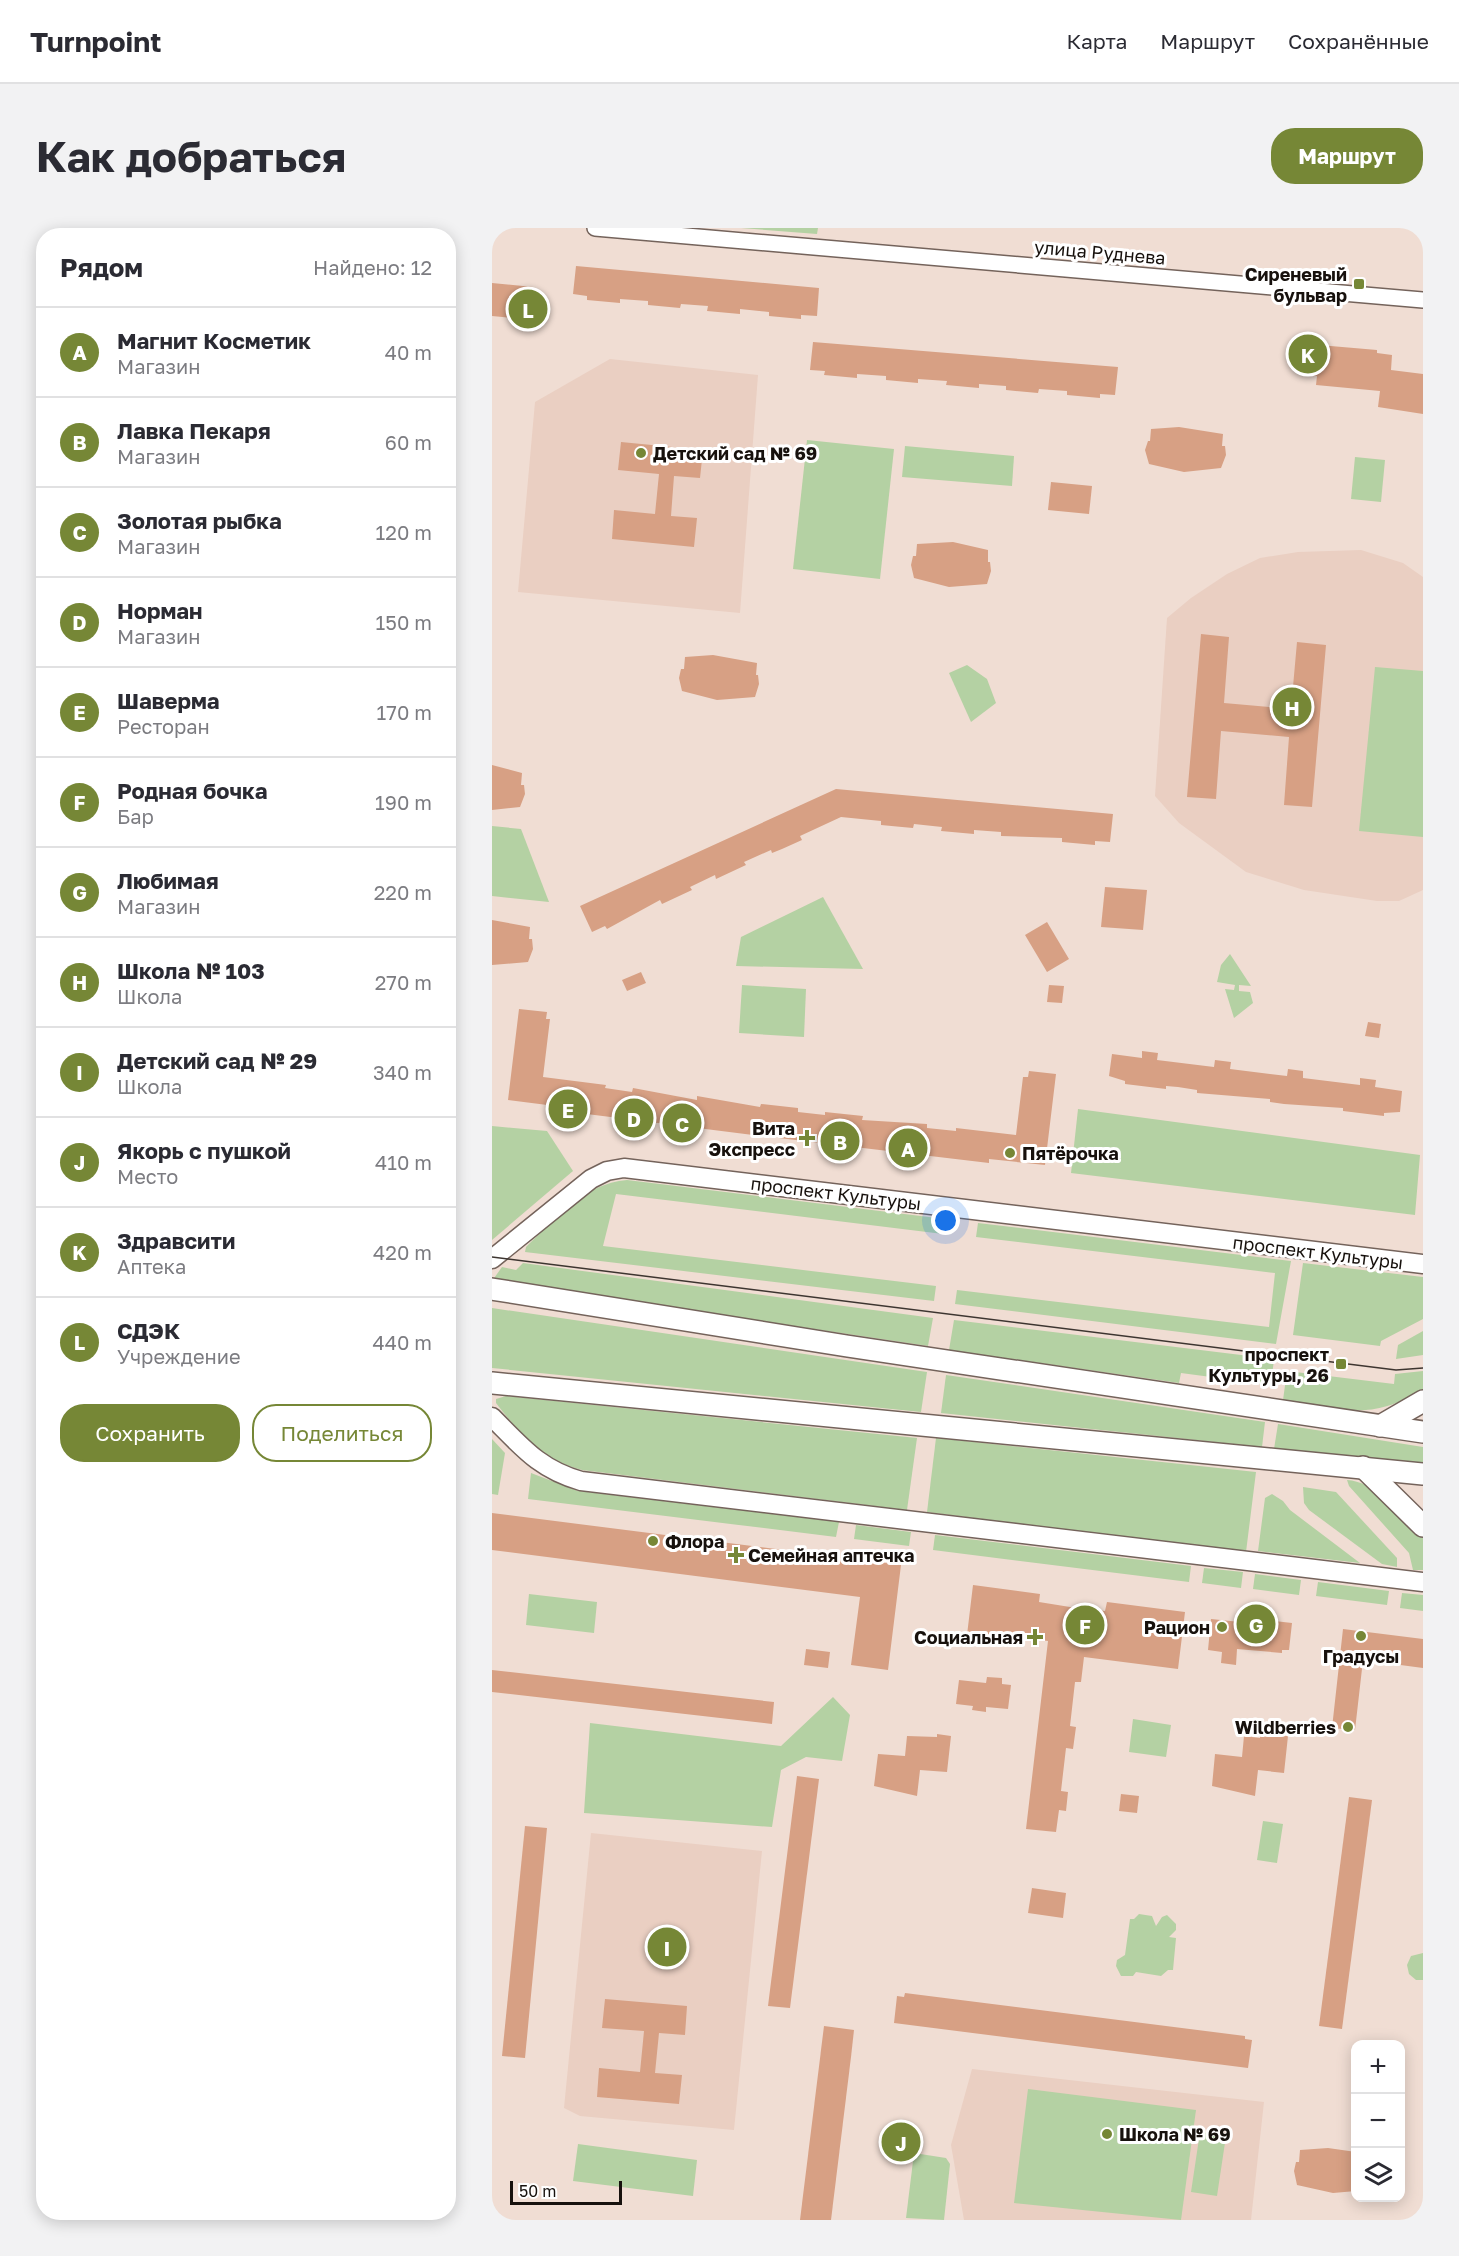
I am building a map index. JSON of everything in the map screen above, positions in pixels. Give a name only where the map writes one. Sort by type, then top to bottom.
[{"type":"main road","points":[[492,1289],[858,1348],[1423,1432]]},
{"type":"main road","points":[[492,1383],[1423,1474]]},
{"type":"main road","points":[[1380,1426],[1423,1401]]},
{"type":"main road","points":[[1363,1467],[1423,1526]]},
{"type":"street","name":"улица Руднева","points":[[595,228],[1423,300]]},
{"type":"street","name":"проспект Культуры","points":[[492,1259],[591,1179],[624,1168],[1423,1264]]},
{"type":"street","points":[[492,1417],[537,1462],[556,1474],[581,1481],[1423,1582]]},
{"type":"shaded area","name":"Детский сад № 69","points":[[610,359],[758,375],[740,613],[518,592],[535,402]]},
{"type":"shaded area","points":[[1361,550],[1403,563],[1423,577],[1423,890],[1399,901],[1377,901],[1304,890],[1246,872],[1179,823],[1155,796],[1167,618],[1191,598],[1227,574],[1260,558],[1298,552]]},
{"type":"shaded area","points":[[591,1833],[762,1851],[734,2130],[580,2116],[564,2108]]},
{"type":"shaded area","name":"Школа № 69","points":[[972,2069],[1264,2102],[1251,2220],[964,2220],[951,2145]]},
{"type":"green space","points":[[741,228],[818,228],[817,234]]},
{"type":"green space","points":[[807,440],[894,449],[880,579],[793,569]]},
{"type":"green space","points":[[905,446],[1014,456],[1012,486],[902,477]]},
{"type":"green space","points":[[1355,457],[1385,460],[1381,502],[1351,499]]},
{"type":"green space","points":[[967,665],[987,679],[996,703],[971,722],[949,673]]},
{"type":"green space","points":[[1375,667],[1423,671],[1423,837],[1359,831]]},
{"type":"green space","points":[[492,826],[521,829],[549,902],[492,896]]},
{"type":"green space","points":[[823,897],[863,969],[736,966],[741,937]]},
{"type":"green space","points":[[1230,954],[1251,986],[1239,985],[1239,991],[1250,992],[1253,1003],[1234,1018],[1225,989],[1234,990],[1235,985],[1217,982],[1221,965]]},
{"type":"green space","points":[[742,985],[806,989],[804,1037],[739,1033]]},
{"type":"green space","points":[[1078,1109],[1420,1155],[1415,1215],[1071,1173]]},
{"type":"green space","points":[[492,1126],[547,1131],[573,1171],[492,1240]]},
{"type":"green space","points":[[627,1180],[945,1219],[943,1234],[616,1194],[603,1246],[936,1286],[934,1301],[525,1252],[526,1247],[571,1204],[597,1188]]},
{"type":"green space","points":[[978,1223],[1291,1261],[1276,1344],[955,1304],[957,1290],[1269,1327],[1275,1273],[976,1237]]},
{"type":"green space","points":[[523,1263],[933,1318],[928,1346],[492,1281],[502,1267],[516,1270]]},
{"type":"green space","points":[[1303,1263],[1423,1277],[1423,1319],[1381,1341],[1380,1346],[1293,1335]]},
{"type":"green space","points":[[492,1308],[927,1372],[921,1412],[492,1368]]},
{"type":"green space","points":[[954,1320],[1274,1359],[1271,1385],[1181,1373],[1179,1383],[949,1350]]},
{"type":"green space","points":[[1423,1331],[1423,1355],[1396,1359],[1398,1345]]},
{"type":"green space","points":[[1287,1371],[1394,1384],[1395,1374],[1423,1371],[1423,1390],[1404,1400],[1370,1410],[1339,1409],[1283,1400]]},
{"type":"green space","points":[[946,1375],[1265,1422],[1262,1447],[941,1413]]},
{"type":"green space","points":[[506,1396],[917,1438],[907,1510],[582,1470],[555,1460],[533,1445],[496,1403],[496,1399]]},
{"type":"green space","points":[[1278,1424],[1423,1447],[1423,1463],[1274,1449]]},
{"type":"green space","points":[[936,1438],[1256,1472],[1246,1552],[927,1512]]},
{"type":"green space","points":[[492,1439],[505,1453],[498,1495],[492,1494]]},
{"type":"green space","points":[[531,1473],[578,1491],[839,1522],[836,1537],[528,1499]]},
{"type":"green space","points":[[1347,1480],[1358,1482],[1379,1493],[1423,1535],[1423,1570],[1413,1570],[1409,1553],[1349,1486]]},
{"type":"green space","points":[[1303,1487],[1336,1492],[1397,1558],[1397,1567],[1382,1564],[1309,1510],[1304,1503]]},
{"type":"green space","points":[[1272,1494],[1360,1563],[1258,1551],[1265,1498]]},
{"type":"green space","points":[[856,1525],[911,1532],[909,1546],[854,1539]]},
{"type":"green space","points":[[935,1535],[1191,1566],[1189,1582],[933,1550]]},
{"type":"green space","points":[[1204,1568],[1243,1572],[1241,1588],[1202,1583]]},
{"type":"green space","points":[[1255,1574],[1301,1580],[1299,1595],[1253,1589]]},
{"type":"green space","points":[[1318,1582],[1389,1591],[1387,1605],[1316,1596]]},
{"type":"green space","points":[[1402,1593],[1423,1595],[1423,1611],[1400,1608]]},
{"type":"green space","points":[[529,1594],[597,1602],[594,1633],[526,1625]]},
{"type":"green space","points":[[833,1697],[850,1715],[842,1761],[806,1757],[781,1770],[772,1827],[584,1813],[590,1723],[781,1746]]},
{"type":"green space","points":[[1133,1719],[1171,1725],[1166,1757],[1129,1752]]},
{"type":"green space","points":[[1263,1821],[1283,1824],[1277,1863],[1257,1860]]},
{"type":"green space","points":[[1139,1914],[1152,1916],[1156,1926],[1162,1917],[1167,1915],[1176,1924],[1176,1930],[1169,1937],[1176,1938],[1173,1970],[1168,1970],[1161,1976],[1136,1972],[1133,1976],[1121,1976],[1116,1966],[1117,1960],[1125,1955],[1130,1919],[1134,1919]]},
{"type":"green space","points":[[1423,1953],[1423,1980],[1416,1980],[1409,1974],[1407,1965],[1411,1956]]},
{"type":"green space","points":[[1028,2089],[1196,2110],[1181,2220],[1014,2203]]},
{"type":"green space","points":[[1200,2132],[1226,2136],[1217,2196],[1191,2192]]},
{"type":"green space","points":[[578,2144],[697,2160],[693,2196],[573,2181]]},
{"type":"green space","points":[[914,2153],[946,2158],[950,2164],[944,2220],[906,2218]]},
{"type":"building","points":[[576,266],[819,288],[817,316],[801,315],[801,319],[769,316],[769,312],[740,309],[740,314],[707,311],[708,306],[681,304],[680,308],[648,305],[648,301],[620,299],[620,303],[587,300],[587,296],[573,294]]},
{"type":"building","points":[[492,283],[533,287],[532,296],[543,297],[541,321],[492,316]]},
{"type":"building","points":[[813,342],[1118,367],[1115,395],[1100,394],[1100,398],[1067,395],[1067,391],[1039,389],[1038,393],[1006,390],[1006,386],[979,384],[979,388],[946,385],[947,381],[918,379],[918,383],[886,380],[886,376],[857,374],[857,378],[824,375],[825,371],[810,370]]},
{"type":"building","points":[[1319,345],[1377,350],[1377,353],[1392,355],[1391,370],[1423,374],[1423,414],[1378,407],[1380,391],[1316,385],[1317,376],[1302,375],[1305,346],[1319,348]]},
{"type":"building","points":[[1179,427],[1223,434],[1222,446],[1225,446],[1226,455],[1221,468],[1184,472],[1149,464],[1145,450],[1150,441],[1151,429]]},
{"type":"building","points":[[621,442],[703,450],[700,478],[674,476],[671,516],[697,518],[694,547],[612,539],[614,510],[655,514],[659,474],[618,470]]},
{"type":"building","points":[[1051,482],[1092,486],[1089,514],[1048,510]]},
{"type":"building","points":[[953,542],[988,550],[991,571],[987,584],[949,587],[914,578],[911,565],[913,556],[916,556],[917,544]]},
{"type":"building","points":[[1201,634],[1229,637],[1224,703],[1291,709],[1297,642],[1326,645],[1312,807],[1284,805],[1289,737],[1221,731],[1216,799],[1187,797]]},
{"type":"building","points":[[713,655],[757,663],[756,675],[758,675],[759,684],[755,697],[717,700],[682,691],[679,678],[681,669],[684,669],[685,657]]},
{"type":"building","points":[[492,765],[522,773],[521,785],[524,785],[525,794],[520,807],[492,810]]},
{"type":"building","points":[[836,789],[1113,814],[1110,842],[1095,841],[1095,845],[1062,842],[1062,838],[1001,836],[1001,832],[974,830],[974,834],[941,831],[942,827],[914,824],[913,828],[881,825],[881,821],[841,817],[800,836],[802,840],[772,853],[771,850],[744,862],[746,865],[716,879],[715,875],[690,887],[692,890],[662,904],[660,900],[607,929],[605,926],[592,932],[580,906]]},
{"type":"building","points":[[1105,887],[1147,890],[1143,930],[1101,927]]},
{"type":"building","points":[[492,920],[530,927],[529,939],[532,939],[533,949],[528,962],[492,965]]},
{"type":"building","points":[[1047,922],[1069,959],[1047,972],[1025,935]]},
{"type":"building","points":[[641,972],[646,983],[627,991],[622,980]]},
{"type":"building","points":[[1049,985],[1064,986],[1062,1003],[1047,1002]]},
{"type":"building","points":[[519,1009],[547,1012],[546,1019],[550,1019],[543,1077],[606,1085],[605,1088],[632,1092],[633,1088],[697,1100],[697,1096],[760,1107],[761,1104],[798,1108],[798,1112],[863,1116],[862,1120],[927,1124],[927,1128],[956,1131],[956,1128],[1016,1135],[1023,1077],[1028,1077],[1029,1071],[1056,1074],[1045,1165],[989,1159],[989,1163],[753,1135],[563,1111],[563,1107],[508,1100]]},
{"type":"building","points":[[1368,1022],[1381,1024],[1379,1038],[1365,1036]]},
{"type":"building","points":[[1142,1051],[1158,1053],[1157,1060],[1214,1067],[1215,1060],[1231,1062],[1230,1069],[1287,1076],[1288,1069],[1303,1071],[1303,1078],[1360,1085],[1360,1078],[1376,1080],[1375,1087],[1402,1091],[1400,1112],[1384,1113],[1384,1116],[1343,1111],[1343,1108],[1284,1104],[1270,1102],[1270,1099],[1197,1093],[1197,1090],[1178,1087],[1166,1086],[1166,1089],[1125,1084],[1125,1081],[1109,1076],[1112,1054],[1142,1058]]},
{"type":"building","points":[[492,1513],[901,1565],[888,1670],[851,1665],[860,1597],[492,1550]]},
{"type":"building","points":[[973,1585],[1040,1594],[1039,1602],[1070,1607],[1105,1611],[1107,1602],[1185,1612],[1178,1669],[1084,1657],[1081,1682],[1075,1682],[1070,1726],[1076,1727],[1073,1749],[1066,1748],[1061,1791],[1068,1792],[1066,1811],[1059,1810],[1056,1832],[1026,1829],[1048,1641],[1025,1638],[1025,1642],[967,1635]]},
{"type":"building","points":[[1241,1617],[1292,1623],[1289,1650],[1282,1650],[1282,1653],[1237,1649],[1236,1665],[1221,1663],[1222,1652],[1208,1650],[1211,1619],[1240,1622]]},
{"type":"building","points":[[1343,1629],[1423,1639],[1423,1668],[1363,1660],[1355,1730],[1332,1728]]},
{"type":"building","points":[[806,1649],[830,1652],[828,1668],[804,1665]]},
{"type":"building","points":[[492,1670],[774,1702],[772,1724],[492,1692]]},
{"type":"building","points":[[987,1677],[1002,1678],[1002,1684],[1011,1685],[1008,1709],[986,1707],[986,1712],[972,1710],[973,1706],[956,1704],[959,1680],[986,1683]]},
{"type":"building","points":[[937,1734],[951,1736],[947,1772],[920,1770],[917,1796],[874,1786],[878,1754],[905,1756],[907,1736],[937,1737]]},
{"type":"building","points":[[1275,1735],[1288,1736],[1284,1773],[1258,1770],[1255,1796],[1212,1786],[1215,1754],[1242,1757],[1244,1736],[1260,1738],[1260,1736],[1275,1737]]},
{"type":"building","points":[[797,1776],[819,1779],[790,2008],[768,2006]]},
{"type":"building","points":[[1121,1794],[1139,1796],[1137,1813],[1119,1811]]},
{"type":"building","points":[[1349,1797],[1372,1800],[1342,2029],[1319,2026]]},
{"type":"building","points":[[525,1826],[547,1828],[525,2058],[502,2056]]},
{"type":"building","points":[[1032,1888],[1066,1893],[1063,1918],[1028,1913]]},
{"type":"building","points":[[905,1993],[1245,2036],[1245,2039],[1252,2040],[1248,2068],[894,2023],[897,1996],[904,1997]]},
{"type":"building","points":[[605,1999],[687,2006],[685,2035],[659,2033],[655,2073],[682,2075],[679,2104],[597,2097],[599,2068],[640,2072],[644,2031],[602,2028]]},
{"type":"building","points":[[824,2026],[854,2030],[831,2220],[800,2220]]},
{"type":"building","points":[[1328,2148],[1351,2151],[1351,2191],[1333,2193],[1297,2185],[1294,2171],[1296,2162],[1299,2162],[1300,2150]]},
{"type":"tram line","points":[[492,1257],[1396,1370],[1423,1368]]},
{"type":"place","name":"Сиреневый бульвар","points":[[1359,284]]},
{"type":"place","name":"СДЭК","points":[[528,309]]},
{"type":"place","name":"Здравсити","points":[[1308,354]]},
{"type":"place","name":"Детский сад № 69","points":[[641,453]]},
{"type":"place","name":"Школа № 103","points":[[1292,707]]},
{"type":"place","name":"Шаверма","points":[[568,1109]]},
{"type":"place","name":"Норман","points":[[634,1118]]},
{"type":"place","name":"Золотая рыбка","points":[[682,1123]]},
{"type":"place","name":"Вита Экспресс","points":[[807,1138]]},
{"type":"place","name":"Лавка Пекаря","points":[[840,1141]]},
{"type":"place","name":"Магнит Косметик","points":[[908,1148]]},
{"type":"place","name":"Пятёрочка","points":[[1010,1153]]},
{"type":"place","name":"проспект Культуры, 26","points":[[1341,1364]]},
{"type":"place","name":"Флора","points":[[653,1541]]},
{"type":"place","name":"Семейная аптечка","points":[[736,1555]]},
{"type":"place","name":"Любимая","points":[[1256,1624]]},
{"type":"place","name":"Родная бочка","points":[[1085,1625]]},
{"type":"place","name":"Рацион","points":[[1222,1627]]},
{"type":"place","name":"Градусы","points":[[1361,1636]]},
{"type":"place","name":"Социальная","points":[[1035,1637]]},
{"type":"place","name":"Wildberries","points":[[1348,1727]]},
{"type":"place","name":"Детский сад № 29","points":[[667,1947]]},
{"type":"place","name":"Школа № 69","points":[[1107,2134]]},
{"type":"place","name":"Якорь с пушкой","points":[[901,2142]]}]
